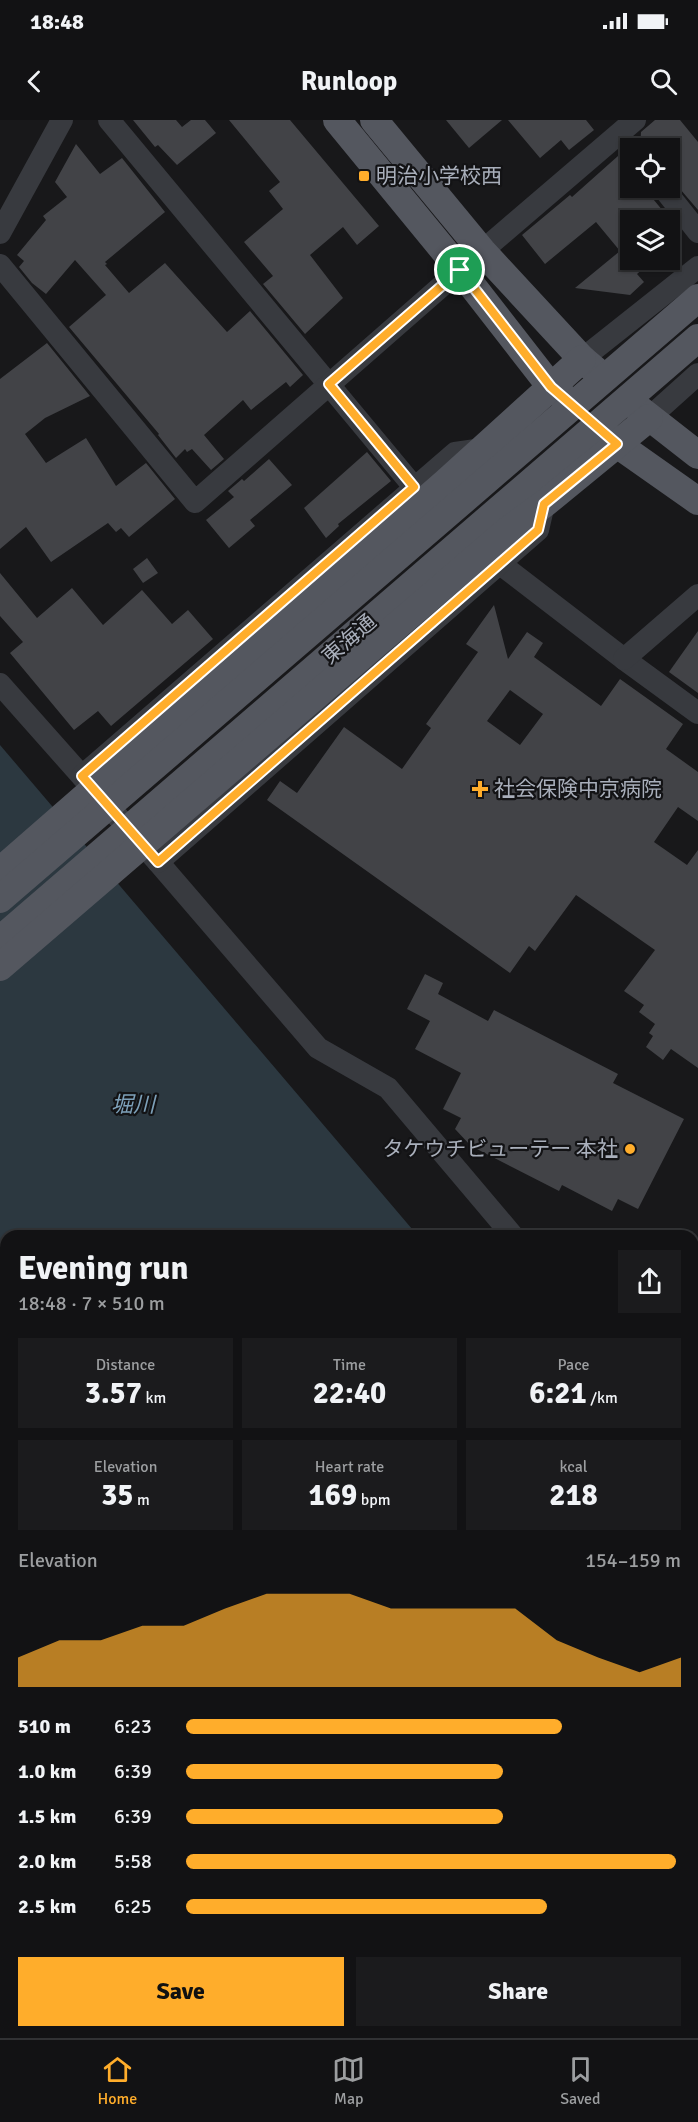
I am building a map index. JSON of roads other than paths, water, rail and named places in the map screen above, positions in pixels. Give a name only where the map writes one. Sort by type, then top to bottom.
[{"type":"main road","points":[[336,120],[460,270],[551,387],[617,444],[698,501]]},
{"type":"main road","points":[[374,120],[482,251],[582,359],[649,418],[698,455]]},
{"type":"main road","name":"東海通","points":[[0,899],[698,298]]},
{"type":"main road","name":"東海通","points":[[0,940],[698,338]]},
{"type":"main road","points":[[0,871],[445,483],[582,359]]},
{"type":"main road","points":[[0,967],[507,531],[544,504],[649,418]]},
{"type":"street","points":[[0,233],[62,120]]},
{"type":"street","points":[[109,120],[414,487]]},
{"type":"street","points":[[482,251],[625,130]]},
{"type":"street","points":[[671,198],[698,232]]},
{"type":"street","points":[[0,265],[195,502],[460,270]]},
{"type":"street","points":[[582,359],[698,267]]},
{"type":"street","points":[[649,418],[698,374]]},
{"type":"street","points":[[82,776],[455,453],[483,448]]},
{"type":"street","points":[[158,862],[538,530],[544,504]]},
{"type":"street","points":[[500,563],[624,660],[698,713]]},
{"type":"street","points":[[624,660],[698,595]]},
{"type":"street","points":[[0,684],[158,862],[318,1048],[388,1088],[508,1230]]},
{"type":"water","name":"堀川","points":[[0,745],[413,1230],[0,1230]]},
{"type":"place","name":"明治小学校西","points":[[364,176]]},
{"type":"place","name":"社会保険中京病院","points":[[480,789]]},
{"type":"place","name":"タケウチビューテー 本社","points":[[630,1149]]}]
